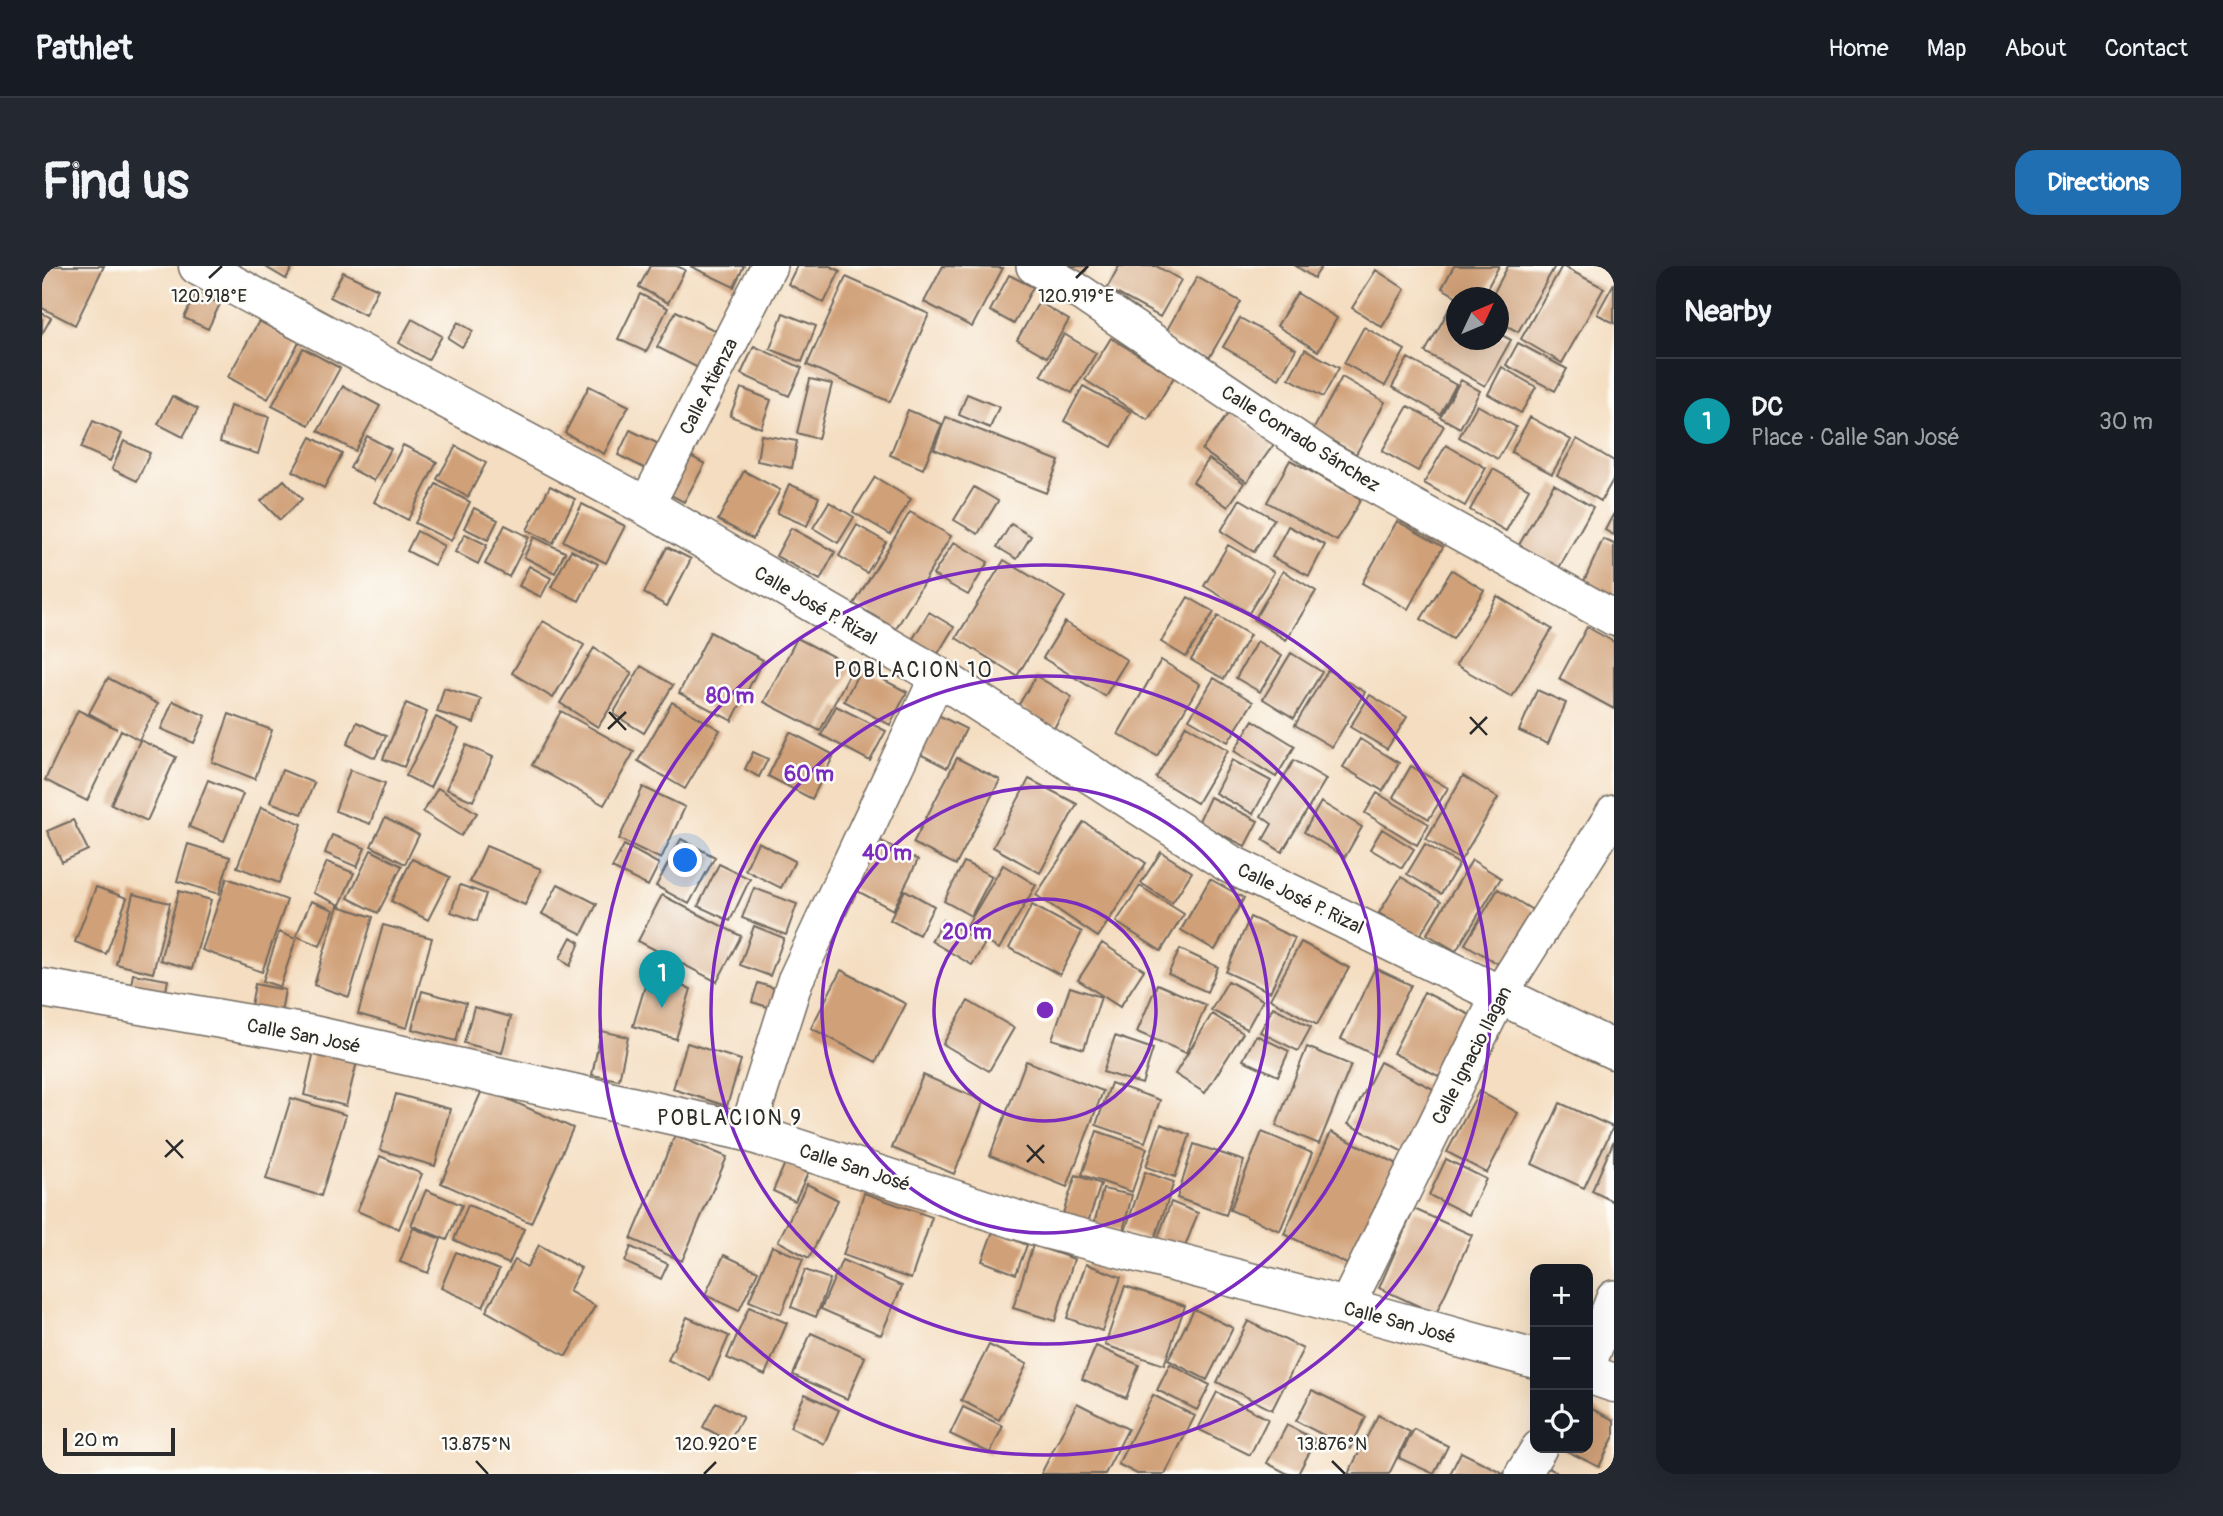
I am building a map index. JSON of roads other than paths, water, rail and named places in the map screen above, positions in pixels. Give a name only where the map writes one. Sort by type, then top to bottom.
[{"type":"main road","name":"Calle José P. Rizal","points":[[198,266],[646,506],[938,676],[1230,864],[1614,1050]]},
{"type":"main road","name":"Calle San José","points":[[42,988],[313,1035],[747,1132],[1042,1228],[1530,1358]]},
{"type":"main road","points":[[1593,1376],[1614,1383]]},
{"type":"street","name":"Calle Atienza","points":[[646,506],[769,266]]},
{"type":"street","name":"Calle Conrado Sánchez","points":[[1034,266],[1081,293],[1327,459],[1614,618]]},
{"type":"street","points":[[747,1132],[795,981],[938,676]]},
{"type":"street","name":"Calle Ignacio Ilagan","points":[[1346,1307],[1500,994],[1614,813]]},
{"type":"street","points":[[1593,1353],[1614,1298]]},
{"type":"street","points":[[1523,1474],[1536,1453]]},
{"type":"place","name":"DC","points":[[662,1008]]},
{"type":"district","name":"POBLACION 10","points":[[914,670]]},
{"type":"district","name":"POBLACION 9","points":[[730,1118]]}]
